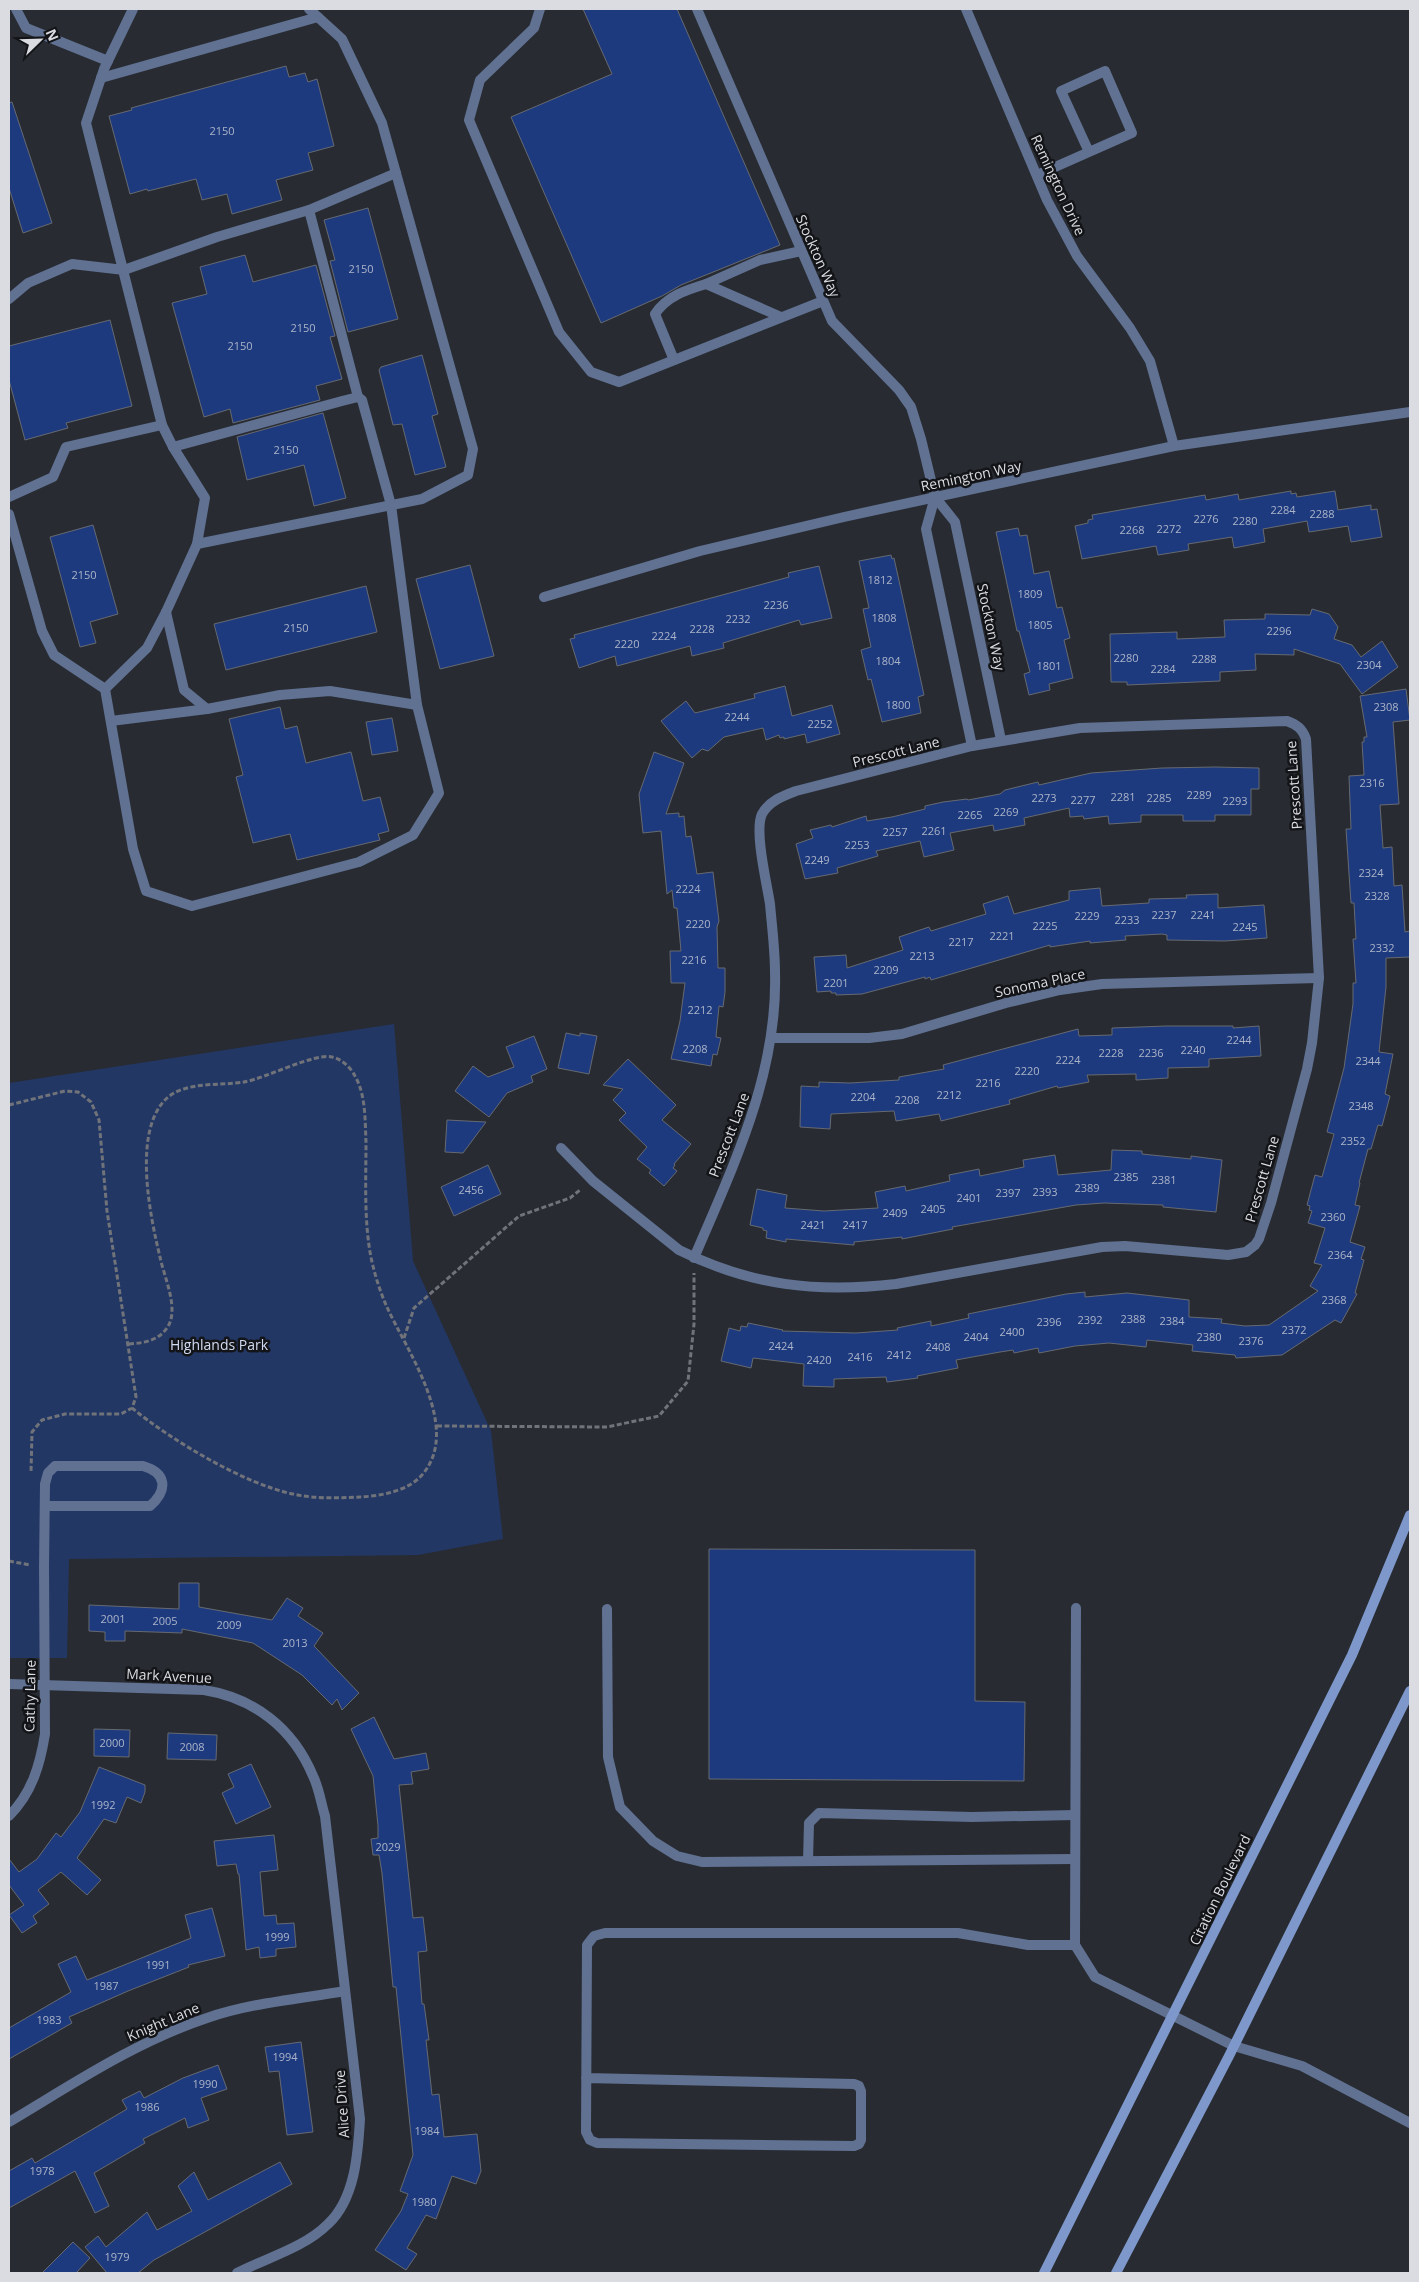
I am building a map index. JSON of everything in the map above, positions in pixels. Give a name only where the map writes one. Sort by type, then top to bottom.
[{"type":"main road","name":"Citation Boulevard","points":[[1044,2273],[1352,1655],[1410,1514]]},
{"type":"main road","points":[[1116,2273],[1234,2046],[1410,1691]]},
{"type":"street","points":[[16,9],[26,28],[108,60]]},
{"type":"street","points":[[105,689],[147,648],[166,612],[197,544],[205,498],[173,447],[162,425],[86,123],[108,60],[133,9]]},
{"type":"street","points":[[197,544],[422,499],[468,475],[473,449],[382,123],[342,39],[309,9]]},
{"type":"street","points":[[540,9],[534,28],[480,80],[469,120],[559,332],[591,372],[619,382],[823,301]]},
{"type":"street","name":"Stockton Way","points":[[697,9],[832,321],[899,390],[911,407],[935,497],[955,522],[1001,740]]},
{"type":"street","name":"Remington Drive","points":[[966,9],[1047,200],[1077,256],[1130,328],[1150,361],[1174,446]]},
{"type":"street","points":[[101,78],[318,17]]},
{"type":"street","points":[[1037,176],[1132,133],[1105,71],[1061,91],[1089,152]]},
{"type":"street","points":[[9,299],[28,283],[72,264],[124,270],[217,237],[309,210],[396,172]]},
{"type":"street","points":[[9,514],[42,631],[54,655],[105,689],[133,849],[146,890],[192,906],[359,862],[412,835],[439,793],[417,705],[391,505],[362,400],[358,397],[309,210]]},
{"type":"street","points":[[674,360],[655,314],[663,302],[686,290],[706,284],[760,260],[801,251]]},
{"type":"street","points":[[706,284],[781,317]]},
{"type":"street","points":[[173,447],[358,397]]},
{"type":"street","name":"Remington Way","points":[[544,596],[700,551],[935,497],[1174,446],[1410,412]]},
{"type":"street","points":[[9,498],[53,477],[66,447],[162,425]]},
{"type":"street","name":"Stockton Way","points":[[935,497],[926,529],[972,746]]},
{"type":"street","points":[[166,612],[184,690],[207,709]]},
{"type":"street","points":[[111,721],[207,709],[280,695],[330,691],[417,705]]},
{"type":"street","name":"Prescott Lane","points":[[561,1148],[593,1180],[647,1226],[679,1250],[694,1258],[735,1274],[775,1283],[819,1288],[865,1288],[1102,1247],[1125,1246],[1228,1256],[1246,1252],[1259,1239],[1304,1079],[1312,1043],[1319,978],[1306,739],[1299,726],[1287,721],[1102,726],[1001,740],[796,791],[778,798],[768,806],[762,815],[760,833],[770,905],[776,1003],[766,1072],[753,1114],[694,1258]]},
{"type":"street","name":"Sonoma Place","points":[[771,1038],[869,1038],[902,1034],[1006,1003],[1060,990],[1102,984],[1319,978]]},
{"type":"street","name":"Cathy Lane","points":[[9,1816],[19,1806],[32,1783],[41,1760],[45,1734],[44,1484],[48,1473],[55,1466],[143,1466],[155,1470],[161,1478],[162,1491],[157,1500],[150,1506],[45,1506]]},
{"type":"street","points":[[1076,1608],[1075,1946],[1095,1977],[1173,2014],[1234,2046],[1302,2066],[1410,2123]]},
{"type":"street","points":[[607,1609],[608,1757],[620,1807],[653,1841],[677,1856],[702,1862],[1075,1859]]},
{"type":"street","name":"Mark Avenue","points":[[9,1684],[204,1690],[224,1693],[244,1700],[266,1714],[286,1732],[302,1752],[314,1777],[325,1816],[344,1991]]},
{"type":"street","points":[[808,1861],[809,1823],[819,1813],[972,1817],[1075,1815]]},
{"type":"street","points":[[586,2078],[854,2084],[859,2086],[861,2090],[861,2140],[859,2144],[854,2146],[597,2143],[590,2140],[586,2132],[586,2078],[587,1945],[594,1936],[605,1933],[958,1934],[1028,1945],[1075,1946]]},
{"type":"street","name":"Knight Lane","points":[[9,2122],[140,2045],[207,2018],[246,2008],[344,1991]]},
{"type":"street","name":"Alice Drive","points":[[237,2273],[308,2238],[329,2224],[344,2202],[353,2176],[358,2150],[360,2119],[344,1991]]},
{"type":"path","points":[[129,1344],[145,1343],[157,1338],[169,1326],[172,1309],[151,1212],[147,1170],[147,1140],[156,1111],[169,1096],[190,1088],[255,1079],[318,1058],[331,1056],[342,1061],[355,1075],[362,1095],[365,1117],[367,1218],[370,1252],[385,1303],[421,1376],[437,1426],[437,1444],[430,1463],[421,1476],[406,1487],[375,1496],[330,1499],[295,1495],[259,1485],[155,1427],[132,1408]]},
{"type":"path","points":[[9,1105],[65,1091],[78,1092],[91,1102],[99,1120],[107,1211],[136,1397],[132,1408],[121,1414],[65,1414],[42,1420],[32,1432],[31,1480]]},
{"type":"path","points":[[403,1339],[414,1308],[519,1216],[570,1198],[593,1180]]},
{"type":"path","points":[[437,1426],[607,1427],[659,1416],[688,1381],[694,1324],[694,1258]]},
{"type":"path","points":[[9,1561],[32,1565],[32,1556]]},
{"type":"green space","name":"Highlands Park","points":[[394,1024],[413,1261],[491,1431],[503,1539],[418,1555],[69,1559],[67,1658],[9,1658],[9,1083]]},
{"type":"building","points":[[583,9],[677,9],[780,245],[681,285],[662,296],[601,323],[511,117],[612,74]]},
{"type":"building","points":[[286,66],[289,77],[305,73],[308,82],[317,79],[334,146],[308,153],[313,170],[276,180],[282,200],[232,214],[227,194],[202,200],[196,179],[130,194],[109,116],[132,110],[131,108]]},
{"type":"building","points":[[12,102],[52,223],[23,233],[9,188],[9,103]]},
{"type":"building","points":[[368,208],[398,319],[348,332],[330,261],[335,260],[324,220]]},
{"type":"building","points":[[245,255],[253,282],[316,265],[335,336],[330,337],[342,379],[316,386],[320,400],[233,423],[230,409],[204,417],[172,303],[207,294],[200,267]]},
{"type":"building","points":[[110,320],[132,406],[66,423],[68,428],[25,440],[9,380],[9,346]]},
{"type":"building","points":[[422,355],[438,414],[432,416],[446,467],[415,475],[402,424],[393,425],[379,370],[381,367]]},
{"type":"building","points":[[323,413],[346,498],[314,506],[304,465],[247,480],[237,437]]},
{"type":"building","points":[[1291,491],[1291,494],[1296,493],[1297,497],[1335,491],[1338,510],[1371,505],[1371,510],[1377,509],[1382,537],[1351,542],[1348,526],[1309,532],[1307,521],[1263,529],[1265,542],[1234,548],[1232,537],[1188,544],[1189,550],[1158,555],[1156,546],[1082,559],[1075,526],[1088,523],[1088,520],[1093,519],[1092,515],[1205,495],[1206,500],[1238,494],[1239,500]]},
{"type":"building","points":[[93,525],[118,614],[90,622],[96,643],[80,647],[50,537]]},
{"type":"building","points":[[1018,528],[1020,536],[1027,535],[1034,574],[1049,571],[1057,608],[1062,607],[1070,638],[1064,640],[1073,678],[1049,684],[1050,690],[1029,695],[1024,674],[1030,672],[1019,631],[1017,631],[996,532]]},
{"type":"building","points":[[891,555],[892,559],[894,558],[924,695],[918,697],[921,713],[882,722],[871,679],[868,680],[861,650],[871,647],[863,609],[869,608],[859,561]]},
{"type":"building","points":[[470,565],[494,656],[440,669],[416,579]]},
{"type":"building","points":[[819,566],[832,618],[801,625],[799,620],[723,643],[724,648],[692,656],[690,646],[617,666],[615,656],[579,668],[570,639],[575,638],[574,635],[789,577],[788,573]]},
{"type":"building","points":[[366,586],[377,632],[226,670],[214,624]]},
{"type":"building","points":[[1312,609],[1329,614],[1338,627],[1334,639],[1352,645],[1361,657],[1382,641],[1398,667],[1362,694],[1340,664],[1294,649],[1294,655],[1255,654],[1256,670],[1220,672],[1220,681],[1127,685],[1127,682],[1111,682],[1110,634],[1177,632],[1177,639],[1225,637],[1224,620],[1265,619],[1265,614],[1310,615]]},
{"type":"building","points":[[785,686],[792,716],[832,705],[840,734],[807,743],[805,734],[784,739],[784,737],[780,738],[779,735],[766,740],[763,728],[724,737],[708,751],[702,749],[692,758],[661,721],[686,701],[695,713],[755,698],[754,694]]},
{"type":"building","points":[[1406,689],[1410,720],[1393,722],[1399,804],[1380,805],[1383,848],[1392,847],[1394,886],[1402,885],[1405,932],[1410,931],[1410,957],[1386,958],[1386,987],[1379,1052],[1393,1054],[1385,1094],[1390,1096],[1382,1126],[1378,1125],[1371,1149],[1368,1149],[1359,1183],[1355,1205],[1360,1206],[1350,1242],[1365,1247],[1361,1259],[1364,1260],[1355,1293],[1357,1294],[1341,1323],[1335,1320],[1282,1355],[1236,1358],[1235,1355],[1192,1351],[1193,1345],[1147,1340],[1146,1347],[1109,1343],[1075,1346],[1039,1353],[1038,1348],[1014,1353],[1013,1350],[956,1360],[958,1368],[917,1376],[918,1378],[887,1382],[886,1377],[834,1379],[834,1387],[803,1386],[804,1364],[753,1358],[751,1368],[721,1361],[729,1328],[740,1331],[741,1326],[747,1327],[748,1323],[782,1331],[856,1333],[898,1330],[897,1328],[931,1321],[931,1326],[969,1318],[968,1314],[1066,1294],[1085,1292],[1085,1297],[1127,1293],[1189,1300],[1189,1317],[1222,1319],[1221,1323],[1245,1326],[1269,1325],[1318,1291],[1310,1286],[1322,1265],[1314,1263],[1325,1228],[1308,1223],[1312,1211],[1309,1210],[1310,1206],[1307,1205],[1315,1175],[1322,1177],[1334,1134],[1327,1132],[1344,1068],[1353,1004],[1353,983],[1356,983],[1353,939],[1356,939],[1354,903],[1351,903],[1346,829],[1351,829],[1349,776],[1364,775],[1362,742],[1364,742],[1364,737],[1367,737],[1360,696]]},
{"type":"building","points":[[280,707],[285,729],[297,726],[306,763],[351,752],[363,801],[380,797],[389,831],[378,834],[380,840],[297,860],[290,834],[253,843],[236,777],[243,775],[229,719]]},
{"type":"building","points":[[392,718],[398,751],[372,755],[366,722]]},
{"type":"building","points":[[654,752],[684,763],[666,814],[679,813],[679,817],[684,816],[686,837],[691,836],[697,874],[713,872],[719,921],[717,927],[718,968],[725,968],[725,992],[723,1007],[719,1006],[716,1037],[721,1038],[717,1055],[713,1054],[711,1066],[671,1059],[680,1021],[685,983],[671,983],[670,951],[681,951],[677,908],[674,908],[672,890],[667,894],[661,831],[643,833],[639,794]]},
{"type":"building","points":[[1162,768],[1259,768],[1259,789],[1251,789],[1251,815],[1215,815],[1215,821],[1183,821],[1183,815],[1141,815],[1141,822],[1109,824],[1108,816],[1084,819],[1083,816],[1070,817],[1069,808],[1024,818],[1025,825],[994,831],[993,825],[950,833],[954,850],[924,857],[920,841],[876,851],[878,856],[837,868],[838,873],[805,879],[796,844],[813,838],[810,830],[831,825],[832,827],[866,816],[867,821],[892,817],[925,809],[925,806],[1000,794],[1005,790],[1038,782],[1039,785],[1091,773]]},
{"type":"building","points":[[1100,888],[1102,906],[1149,903],[1149,899],[1187,898],[1186,895],[1218,894],[1218,908],[1264,905],[1267,938],[1225,941],[1167,940],[1167,935],[1162,934],[1125,936],[1126,940],[1090,943],[1090,941],[1050,947],[1050,945],[931,980],[930,977],[925,979],[925,977],[862,994],[836,995],[836,993],[831,993],[831,991],[817,992],[814,957],[846,955],[847,968],[903,950],[899,937],[929,927],[931,931],[986,914],[983,904],[1008,896],[1014,914],[1069,900],[1069,891]]},
{"type":"building","points":[[1233,1026],[1233,1028],[1259,1026],[1261,1056],[1209,1059],[1209,1067],[1168,1068],[1168,1078],[1136,1080],[1136,1074],[1087,1075],[1089,1082],[1058,1088],[1057,1086],[1009,1100],[1010,1104],[941,1121],[939,1114],[896,1121],[894,1111],[831,1114],[830,1129],[800,1127],[801,1086],[819,1087],[819,1082],[850,1083],[899,1080],[899,1077],[944,1069],[943,1065],[1078,1029],[1079,1036],[1112,1035],[1112,1028]]},
{"type":"building","points":[[566,1033],[580,1036],[580,1033],[597,1036],[589,1074],[558,1068]]},
{"type":"building","points":[[534,1036],[547,1069],[531,1076],[533,1082],[507,1093],[489,1117],[455,1091],[473,1066],[488,1077],[514,1067],[506,1047]]},
{"type":"building","points":[[628,1059],[676,1105],[662,1120],[691,1144],[674,1164],[673,1168],[677,1171],[664,1186],[649,1173],[651,1170],[637,1159],[647,1147],[619,1120],[626,1113],[613,1100],[623,1089],[603,1085]]},
{"type":"building","points":[[447,1120],[486,1122],[463,1153],[445,1152]]},
{"type":"building","points":[[1112,1150],[1142,1151],[1142,1154],[1191,1159],[1191,1156],[1222,1160],[1216,1212],[1163,1207],[1163,1205],[1104,1203],[1076,1205],[952,1227],[953,1229],[902,1239],[902,1237],[854,1242],[854,1245],[786,1239],[786,1242],[766,1238],[767,1231],[750,1225],[757,1189],[787,1195],[785,1208],[824,1211],[878,1208],[875,1192],[905,1186],[906,1191],[950,1181],[949,1175],[979,1169],[980,1176],[1024,1167],[1023,1160],[1055,1155],[1058,1175],[1111,1170]]},
{"type":"building","points":[[488,1165],[501,1194],[454,1216],[441,1187]]},
{"type":"building","points":[[709,1549],[975,1550],[975,1701],[1025,1702],[1024,1781],[709,1779]]},
{"type":"building","points":[[179,1583],[199,1583],[199,1607],[272,1620],[287,1598],[303,1608],[298,1616],[323,1633],[314,1646],[359,1693],[342,1710],[337,1699],[332,1705],[302,1675],[253,1643],[182,1629],[182,1633],[125,1631],[125,1641],[105,1641],[105,1632],[89,1631],[89,1605],[179,1609]]},
{"type":"building","points":[[374,1717],[394,1759],[426,1753],[429,1769],[411,1772],[413,1784],[399,1785],[413,1918],[423,1917],[427,1951],[418,1952],[422,2004],[424,2004],[429,2040],[426,2040],[432,2095],[439,2094],[444,2137],[477,2134],[481,2171],[476,2184],[452,2176],[436,2219],[426,2215],[407,2248],[417,2254],[406,2270],[375,2250],[401,2211],[408,2194],[400,2191],[413,2155],[396,1987],[393,1987],[382,1873],[379,1855],[373,1855],[371,1839],[378,1838],[373,1776],[351,1729]]},
{"type":"building","points":[[94,1729],[130,1730],[129,1757],[94,1756]]},
{"type":"building","points":[[168,1733],[217,1735],[216,1760],[167,1759]]},
{"type":"building","points":[[251,1764],[271,1807],[236,1824],[222,1793],[234,1787],[228,1774]]},
{"type":"building","points":[[99,1767],[145,1785],[145,1792],[141,1803],[127,1797],[116,1823],[104,1819],[77,1858],[101,1880],[87,1895],[61,1872],[38,1890],[49,1904],[33,1916],[37,1923],[22,1933],[9,1915],[24,1905],[9,1885],[9,1859],[19,1872],[37,1859],[56,1833],[61,1837],[80,1812]]},
{"type":"building","points":[[274,1835],[278,1870],[260,1872],[264,1916],[276,1915],[277,1924],[294,1923],[296,1947],[276,1949],[276,1956],[260,1958],[259,1947],[246,1950],[239,1874],[236,1864],[217,1866],[214,1841]]},
{"type":"building","points":[[212,1908],[225,1956],[188,1965],[189,1967],[69,2017],[72,2023],[9,2059],[9,2028],[71,1992],[58,1964],[76,1956],[87,1980],[191,1938],[185,1915]]},
{"type":"building","points":[[301,2042],[313,2132],[287,2135],[279,2071],[269,2072],[265,2047]]},
{"type":"building","points":[[218,2065],[227,2089],[201,2098],[209,2120],[188,2128],[185,2118],[143,2139],[145,2143],[94,2173],[109,2206],[95,2213],[75,2171],[9,2208],[9,2171],[32,2158],[35,2163],[127,2109],[122,2100],[140,2091],[144,2098],[183,2078]]},
{"type":"building","points":[[280,2162],[292,2184],[154,2260],[138,2273],[107,2273],[85,2247],[98,2236],[106,2247],[147,2212],[157,2230],[192,2211],[178,2186],[194,2172],[208,2200]]},
{"type":"building","points":[[73,2242],[90,2258],[76,2273],[42,2273]]}]
